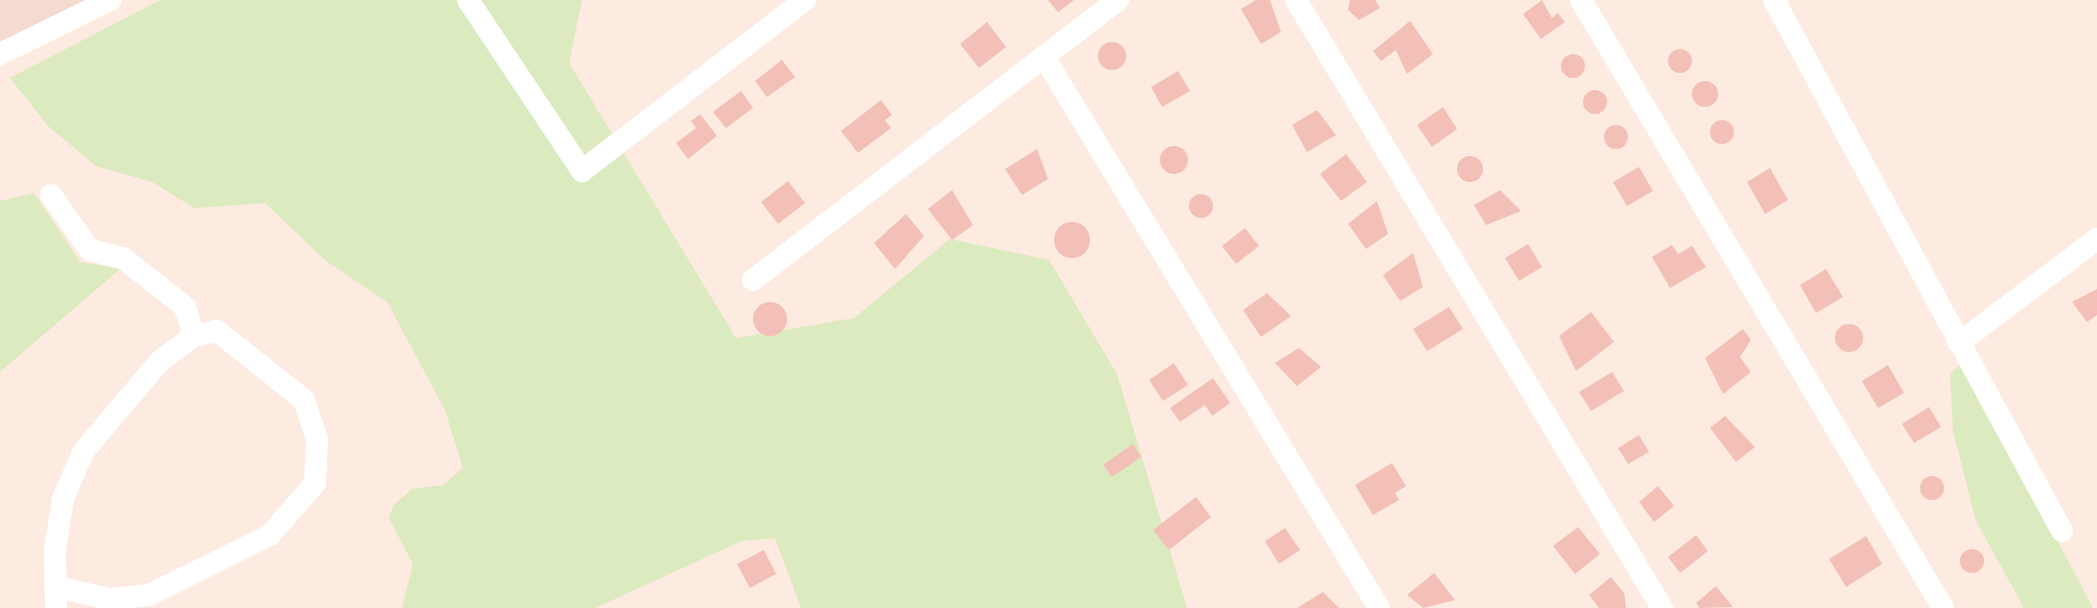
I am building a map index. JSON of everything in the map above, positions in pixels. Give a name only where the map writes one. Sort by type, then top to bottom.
[{"type":"street","points":[[0,54],[110,0]]},
{"type":"street","points":[[468,0],[582,171],[805,0]]},
{"type":"street","points":[[753,280],[1118,0]]},
{"type":"street","points":[[1296,0],[1662,608]]},
{"type":"street","points":[[1581,0],[1943,608]]},
{"type":"street","points":[[1774,0],[2062,531]]},
{"type":"street","points":[[1044,57],[1379,608]]},
{"type":"street","points":[[51,195],[90,250],[123,258],[185,307],[194,336]]},
{"type":"street","points":[[1959,343],[2097,239]]},
{"type":"street","points":[[217,331],[304,400],[317,439],[315,483],[270,535],[180,585],[109,599],[57,597],[63,499],[83,452],[160,361],[194,336],[217,331]]},
{"type":"shaded area","points":[[0,0],[96,0],[0,59]]},
{"type":"green space","points":[[160,0],[582,0],[569,63],[736,338],[854,318],[950,239],[1049,260],[1117,374],[1187,608],[801,608],[775,538],[742,541],[595,608],[402,608],[413,564],[389,518],[393,506],[412,489],[443,485],[463,468],[445,410],[387,302],[326,261],[265,203],[194,208],[152,182],[96,166],[49,127],[10,78]]},
{"type":"green space","points":[[34,193],[80,262],[120,269],[0,372],[0,201]]},
{"type":"green space","points":[[1963,362],[2093,608],[2024,608],[1976,521],[1953,431],[1950,374]]},
{"type":"building","points":[[1048,0],[1074,0],[1058,12]]},
{"type":"building","points":[[1256,0],[1270,0],[1281,32],[1261,44],[1241,9]]},
{"type":"building","points":[[1350,0],[1375,0],[1380,8],[1359,20],[1348,10]]},
{"type":"building","points":[[1542,0],[1552,18],[1558,13],[1565,22],[1541,39],[1523,14]]},
{"type":"building","points":[[1410,21],[1433,54],[1407,74],[1396,50],[1381,61],[1373,51]]},
{"type":"building","points":[[987,22],[1006,47],[979,68],[960,44]]},
{"type":"building","points":[[1112,42],[1122,46],[1126,56],[1122,66],[1112,70],[1102,66],[1098,56],[1102,46]]},
{"type":"building","points":[[1680,49],[1691,56],[1692,61],[1685,72],[1680,73],[1669,66],[1668,61],[1675,50]]},
{"type":"building","points":[[1573,54],[1584,61],[1585,66],[1578,77],[1573,78],[1562,71],[1561,66],[1568,55]]},
{"type":"building","points":[[782,60],[795,77],[767,97],[755,81]]},
{"type":"building","points":[[1178,71],[1190,91],[1162,107],[1151,87]]},
{"type":"building","points":[[1705,81],[1714,85],[1718,94],[1714,103],[1705,107],[1696,103],[1692,94],[1696,85]]},
{"type":"building","points":[[1595,90],[1606,97],[1607,102],[1600,113],[1595,114],[1584,107],[1583,102],[1590,91]]},
{"type":"building","points":[[741,91],[753,108],[726,128],[713,112]]},
{"type":"building","points":[[881,100],[892,115],[885,120],[891,128],[858,153],[841,131]]},
{"type":"building","points":[[1443,107],[1457,129],[1432,147],[1417,125]]},
{"type":"building","points":[[1317,110],[1336,135],[1307,152],[1292,125]]},
{"type":"building","points":[[700,114],[717,136],[688,159],[676,143],[696,128],[691,121]]},
{"type":"building","points":[[1722,120],[1731,123],[1734,132],[1731,141],[1722,144],[1713,141],[1710,132],[1713,123]]},
{"type":"building","points":[[1616,125],[1627,132],[1628,137],[1621,148],[1616,149],[1605,142],[1604,137],[1611,126]]},
{"type":"building","points":[[1174,146],[1184,150],[1188,160],[1184,170],[1174,174],[1164,170],[1160,160],[1164,150]]},
{"type":"building","points":[[1037,149],[1048,179],[1022,195],[1005,169]]},
{"type":"building","points":[[1346,154],[1367,182],[1341,201],[1320,174]]},
{"type":"building","points":[[1470,156],[1479,160],[1483,169],[1479,178],[1470,182],[1461,178],[1457,169],[1461,160]]},
{"type":"building","points":[[1639,167],[1653,191],[1627,206],[1613,182]]},
{"type":"building","points":[[1770,168],[1788,200],[1765,214],[1747,182]]},
{"type":"building","points":[[788,181],[805,203],[778,224],[761,202]]},
{"type":"building","points":[[952,190],[973,225],[952,240],[928,209]]},
{"type":"building","points":[[1500,190],[1521,211],[1486,225],[1474,205]]},
{"type":"building","points":[[1201,194],[1210,197],[1213,206],[1210,215],[1201,218],[1192,215],[1189,206],[1192,197]]},
{"type":"building","points":[[1377,201],[1388,234],[1366,249],[1348,224]]},
{"type":"building","points":[[906,214],[924,236],[895,269],[874,243]]},
{"type":"building","points":[[1072,222],[1085,227],[1090,240],[1085,253],[1072,258],[1059,253],[1054,240],[1059,227]]},
{"type":"building","points":[[1245,228],[1259,246],[1236,264],[1222,246]]},
{"type":"building","points":[[1528,244],[1542,267],[1519,281],[1505,258]]},
{"type":"building","points":[[1672,245],[1678,254],[1692,246],[1706,267],[1670,288],[1652,257]]},
{"type":"building","points":[[1413,253],[1423,287],[1400,301],[1383,275]]},
{"type":"building","points":[[1826,269],[1843,297],[1816,313],[1800,285]]},
{"type":"building","points":[[2097,289],[2097,315],[2087,322],[2072,302]]},
{"type":"building","points":[[1267,293],[1291,316],[1261,337],[1243,310]]},
{"type":"building","points":[[770,302],[782,307],[787,319],[782,331],[770,336],[758,331],[753,319],[758,307]]},
{"type":"building","points":[[1449,307],[1463,329],[1427,351],[1413,329]]},
{"type":"building","points":[[1591,312],[1614,342],[1576,371],[1559,336]]},
{"type":"building","points":[[1849,324],[1859,328],[1863,338],[1859,348],[1849,352],[1839,348],[1835,338],[1839,328]]},
{"type":"building","points":[[1743,329],[1751,340],[1740,357],[1751,372],[1723,394],[1705,358]]},
{"type":"building","points":[[1299,348],[1321,367],[1297,386],[1275,363]]},
{"type":"building","points":[[1174,363],[1188,385],[1163,401],[1149,380]]},
{"type":"building","points":[[1888,365],[1904,393],[1878,408],[1862,381]]},
{"type":"building","points":[[1612,372],[1624,391],[1591,411],[1579,392]]},
{"type":"building","points":[[1213,378],[1230,403],[1212,416],[1205,405],[1180,422],[1170,408]]},
{"type":"building","points":[[1929,407],[1941,427],[1914,443],[1902,424]]},
{"type":"building","points":[[1725,416],[1755,447],[1736,462],[1710,428]]},
{"type":"building","points":[[1639,435],[1649,452],[1628,464],[1618,448]]},
{"type":"building","points":[[1133,444],[1141,457],[1112,477],[1103,465]]},
{"type":"building","points":[[1392,463],[1406,486],[1395,493],[1399,500],[1373,515],[1355,485]]},
{"type":"building","points":[[1932,476],[1943,483],[1944,488],[1937,499],[1932,500],[1921,493],[1920,488],[1927,477]]},
{"type":"building","points":[[1658,486],[1674,506],[1654,522],[1639,502]]},
{"type":"building","points":[[1196,497],[1211,517],[1169,550],[1153,530]]},
{"type":"building","points":[[1578,527],[1600,554],[1575,574],[1553,546]]},
{"type":"building","points":[[1285,528],[1300,550],[1279,564],[1265,541]]},
{"type":"building","points":[[1696,535],[1708,551],[1680,573],[1668,557]]},
{"type":"building","points":[[1866,536],[1882,564],[1846,587],[1829,559]]},
{"type":"building","points":[[1972,549],[1983,556],[1984,561],[1977,572],[1972,573],[1961,566],[1960,561],[1967,550]]},
{"type":"building","points":[[764,550],[776,574],[750,588],[737,564]]},
{"type":"building","points":[[1434,573],[1455,600],[1423,608],[1407,595]]},
{"type":"building","points":[[1611,577],[1624,593],[1626,608],[1599,608],[1589,595]]},
{"type":"building","points":[[1716,586],[1733,607],[1700,608],[1696,603]]},
{"type":"building","points":[[1323,592],[1339,608],[1297,608]]}]
